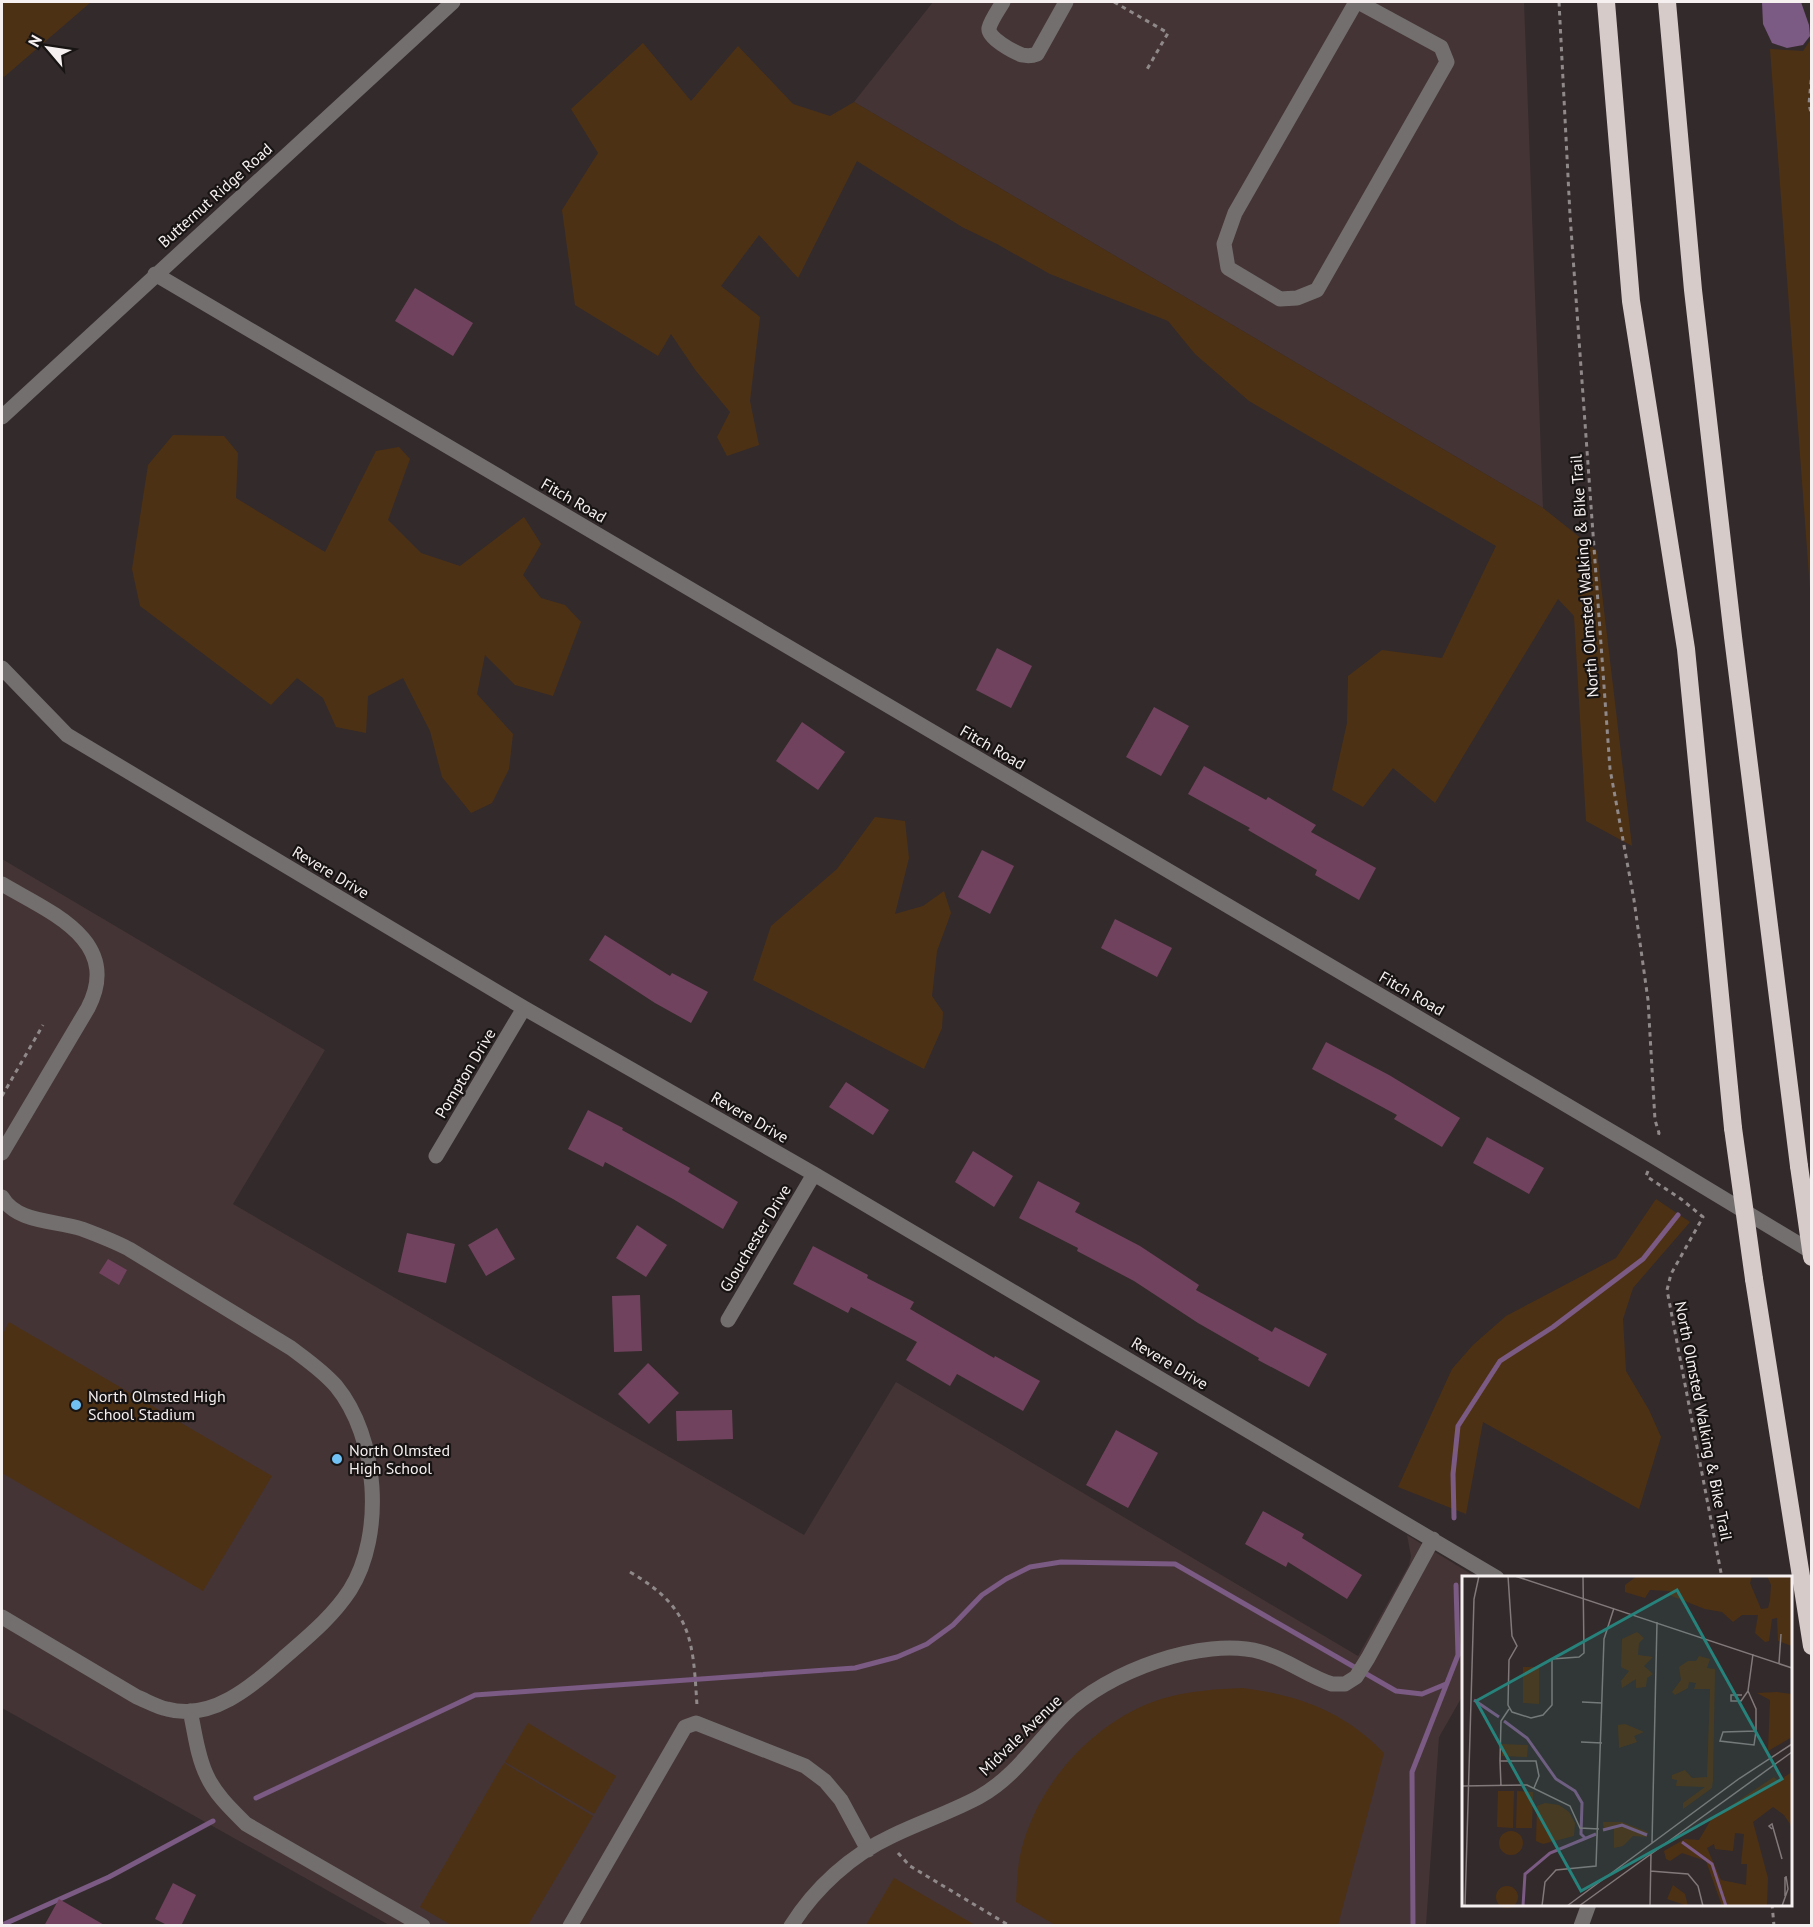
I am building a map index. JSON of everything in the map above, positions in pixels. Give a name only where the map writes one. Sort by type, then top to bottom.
[{"type":"highway","points":[[1606,2],[1631,301],[1686,649],[1733,1128],[1754,1279],[1812,1646]]},
{"type":"highway","points":[[1667,2],[1693,291],[1733,637],[1812,1257]]},
{"type":"street","name":"Butternut Ridge Road","points":[[2,417],[453,2]]},
{"type":"street","points":[[1003,2],[989,28],[990,34],[994,39],[1022,55],[1032,56],[1037,54],[1066,2]]},
{"type":"street","points":[[1357,2],[1441,47],[1447,62],[1317,290],[1297,298],[1280,299],[1228,268],[1224,244],[1235,213],[1357,2]]},
{"type":"street","name":"Fitch Road","points":[[155,274],[1653,1155],[1812,1252]]},
{"type":"street","name":"Revere Drive","points":[[2,668],[67,735],[524,1008],[814,1174],[1494,1576]]},
{"type":"street","points":[[2,884],[66,922],[90,948],[98,966],[94,993],[88,1008],[2,1153]]},
{"type":"street","name":"Pompton Drive","points":[[436,1156],[524,1008]]},
{"type":"street","name":"Glouchester Drive","points":[[728,1320],[814,1174]]},
{"type":"street","points":[[2,1197],[11,1209],[22,1215],[79,1228],[129,1249],[291,1348],[312,1364],[337,1388],[353,1415],[366,1447],[373,1495],[366,1553],[351,1588],[327,1619],[272,1668],[225,1702],[213,1707],[190,1711],[168,1710],[137,1697],[2,1617]]},
{"type":"street","name":"Midvale Avenue","points":[[791,1926],[820,1888],[851,1862],[889,1837],[981,1796],[1004,1780],[1029,1756],[1066,1713],[1093,1692],[1149,1663],[1235,1648],[1260,1652],[1285,1660],[1324,1681],[1332,1684],[1345,1684],[1356,1677],[1365,1664],[1433,1539]]},
{"type":"street","points":[[190,1711],[202,1764],[208,1778],[246,1824],[423,1926]]},
{"type":"street","points":[[570,1926],[685,1727],[696,1723],[806,1766],[825,1781],[841,1800],[868,1850]]},
{"type":"street","points":[[1581,1926],[1590,1906]]},
{"type":"path","points":[[1114,2],[1168,33],[1146,71]]},
{"type":"path","name":"North Olmsted Walking & Bike Trail","points":[[1559,2],[1570,215],[1609,758],[1634,900],[1648,1000],[1655,1120],[1659,1133],[1654,1145]]},
{"type":"path","points":[[1812,71],[1809,104],[1812,117]]},
{"type":"path","points":[[2,1096],[43,1025]]},
{"type":"path","name":"North Olmsted Walking & Bike Trail","points":[[1651,1166],[1646,1176],[1703,1217],[1671,1274],[1666,1290],[1722,1576]]},
{"type":"path","points":[[630,1572],[646,1581],[668,1599],[682,1617],[689,1636],[698,1714]]},
{"type":"path","points":[[898,1853],[910,1866],[1010,1926]]},
{"type":"path","points":[[1772,1906],[1774,1926]]},
{"type":"shaded area","points":[[2,2],[91,2],[4,77],[2,75]]},
{"type":"shaded area","points":[[933,2],[1524,2],[1543,508],[854,102]]},
{"type":"shaded area","points":[[1762,2],[1801,2],[1809,25],[1810,36],[1803,45],[1787,48],[1772,43],[1763,24]]},
{"type":"shaded area","points":[[1811,39],[1811,603],[1770,49],[1803,51]]},
{"type":"shaded area","points":[[643,43],[691,101],[738,46],[793,104],[830,116],[854,102],[1543,508],[1597,551],[1632,846],[1586,821],[1574,616],[1558,599],[1435,803],[1393,768],[1363,807],[1332,790],[1347,723],[1348,676],[1382,650],[1442,658],[1496,546],[1249,401],[1195,354],[1168,321],[1050,274],[962,227],[857,161],[798,278],[759,235],[721,286],[760,317],[750,401],[759,445],[727,456],[717,437],[730,412],[696,371],[671,334],[658,356],[575,305],[562,210],[598,153],[571,109]]},
{"type":"shaded area","points":[[173,435],[224,436],[238,453],[236,498],[325,552],[376,451],[399,447],[410,459],[388,520],[421,553],[460,566],[524,517],[541,544],[523,575],[541,598],[565,605],[581,622],[553,696],[515,685],[485,655],[477,694],[513,734],[509,769],[492,803],[471,813],[442,777],[430,731],[403,678],[368,696],[366,733],[336,727],[323,698],[297,678],[271,705],[140,606],[132,569],[148,465]]},
{"type":"shaded area","points":[[875,817],[905,821],[909,858],[895,914],[923,906],[944,891],[951,913],[937,951],[932,996],[943,1012],[942,1028],[924,1069],[753,980],[771,926],[837,869]]},
{"type":"shaded area","name":"North Olmsted High School","points":[[2,859],[325,1050],[233,1204],[804,1535],[896,1382],[1358,1656],[1409,1565],[1411,1556],[1407,1535],[1474,1576],[1462,1576],[1462,1697],[1439,1737],[1426,1925],[389,1925],[2,1708]]},
{"type":"shaded area","points":[[1656,1199],[1690,1222],[1633,1288],[1623,1319],[1626,1371],[1649,1410],[1661,1437],[1639,1509],[1483,1422],[1466,1514],[1398,1487],[1452,1369],[1473,1345],[1506,1316],[1616,1258]]},
{"type":"shaded area","name":"North Olmsted High School Stadium","points":[[9,1322],[272,1476],[203,1591],[2,1473],[2,1336]]},
{"type":"shaded area","points":[[1243,1688],[1283,1695],[1319,1707],[1353,1726],[1384,1753],[1338,1925],[1055,1925],[1016,1902],[1020,1856],[1039,1805],[1053,1781],[1090,1740],[1112,1723],[1136,1709],[1161,1699],[1202,1691]]},
{"type":"shaded area","points":[[528,1723],[616,1776],[594,1814],[505,1762]]},
{"type":"shaded area","points":[[504,1763],[593,1816],[528,1925],[451,1925],[420,1907]]},
{"type":"shaded area","points":[[894,1878],[975,1925],[866,1925]]},
{"type":"building","points":[[415,288],[473,323],[453,356],[395,321]]},
{"type":"building","points":[[997,648],[1032,666],[1011,708],[976,690]]},
{"type":"building","points":[[1154,707],[1189,726],[1161,776],[1126,757]]},
{"type":"building","points":[[802,722],[845,752],[818,790],[776,761]]},
{"type":"building","points":[[1204,766],[1266,800],[1268,797],[1316,825],[1311,832],[1376,868],[1359,900],[1315,875],[1317,870],[1248,830],[1250,828],[1188,794]]},
{"type":"building","points":[[982,850],[1014,866],[990,914],[958,897]]},
{"type":"building","points":[[1115,919],[1172,948],[1157,977],[1101,948]]},
{"type":"building","points":[[605,935],[670,976],[672,973],[708,992],[691,1023],[655,1003],[589,960]]},
{"type":"building","points":[[1326,1042],[1389,1075],[1460,1118],[1442,1147],[1394,1119],[1397,1115],[1312,1069]]},
{"type":"building","points":[[846,1082],[889,1110],[873,1135],[829,1107]]},
{"type":"building","points":[[588,1110],[690,1168],[688,1172],[738,1202],[723,1229],[605,1162],[603,1167],[568,1149]]},
{"type":"building","points":[[1487,1137],[1544,1168],[1529,1194],[1473,1163]]},
{"type":"building","points":[[973,1151],[1013,1176],[994,1207],[955,1182]]},
{"type":"building","points":[[1038,1181],[1080,1203],[1075,1212],[1140,1246],[1199,1285],[1196,1290],[1272,1332],[1275,1327],[1327,1354],[1309,1387],[1258,1360],[1259,1358],[1198,1323],[1134,1281],[1077,1251],[1078,1248],[1019,1218]]},
{"type":"building","points":[[637,1225],[667,1245],[646,1277],[616,1258]]},
{"type":"building","points":[[497,1228],[515,1259],[486,1276],[468,1245]]},
{"type":"building","points":[[407,1233],[455,1244],[446,1283],[398,1272]]},
{"type":"building","points":[[813,1246],[868,1275],[867,1278],[914,1302],[910,1309],[994,1358],[995,1356],[1040,1381],[1023,1411],[957,1374],[950,1386],[906,1360],[917,1342],[851,1307],[848,1313],[793,1284]]},
{"type":"building","points":[[108,1259],[127,1270],[119,1285],[99,1273]]},
{"type":"building","points":[[640,1295],[642,1351],[614,1352],[612,1296]]},
{"type":"building","points":[[648,1363],[679,1393],[649,1424],[618,1394]]},
{"type":"building","points":[[732,1410],[733,1439],[677,1441],[676,1411]]},
{"type":"building","points":[[1116,1430],[1158,1453],[1128,1508],[1086,1485]]},
{"type":"building","points":[[1263,1511],[1304,1534],[1302,1538],[1362,1575],[1347,1599],[1288,1562],[1286,1567],[1245,1544]]},
{"type":"building","points":[[173,1883],[196,1895],[181,1926],[169,1926],[155,1919]]},
{"type":"building","points":[[59,1899],[106,1926],[44,1926]]},
{"type":"waterway","points":[[1454,1518],[1453,1474],[1458,1426],[1500,1361],[1553,1327],[1643,1259],[1678,1215]]},
{"type":"waterway","points":[[256,1798],[475,1695],[855,1668],[897,1657],[927,1644],[953,1625],[982,1595],[1006,1579],[1030,1567],[1061,1562],[1175,1564],[1396,1691],[1422,1694],[1446,1684]]},
{"type":"waterway","points":[[1413,1926],[1412,1772],[1458,1655],[1456,1585]]},
{"type":"waterway","points":[[2,1925],[109,1877],[213,1821]]},
{"type":"place","name":"North Olmsted High School Stadium","points":[[76,1405]]},
{"type":"place","name":"North Olmsted High School","points":[[337,1459]]}]
